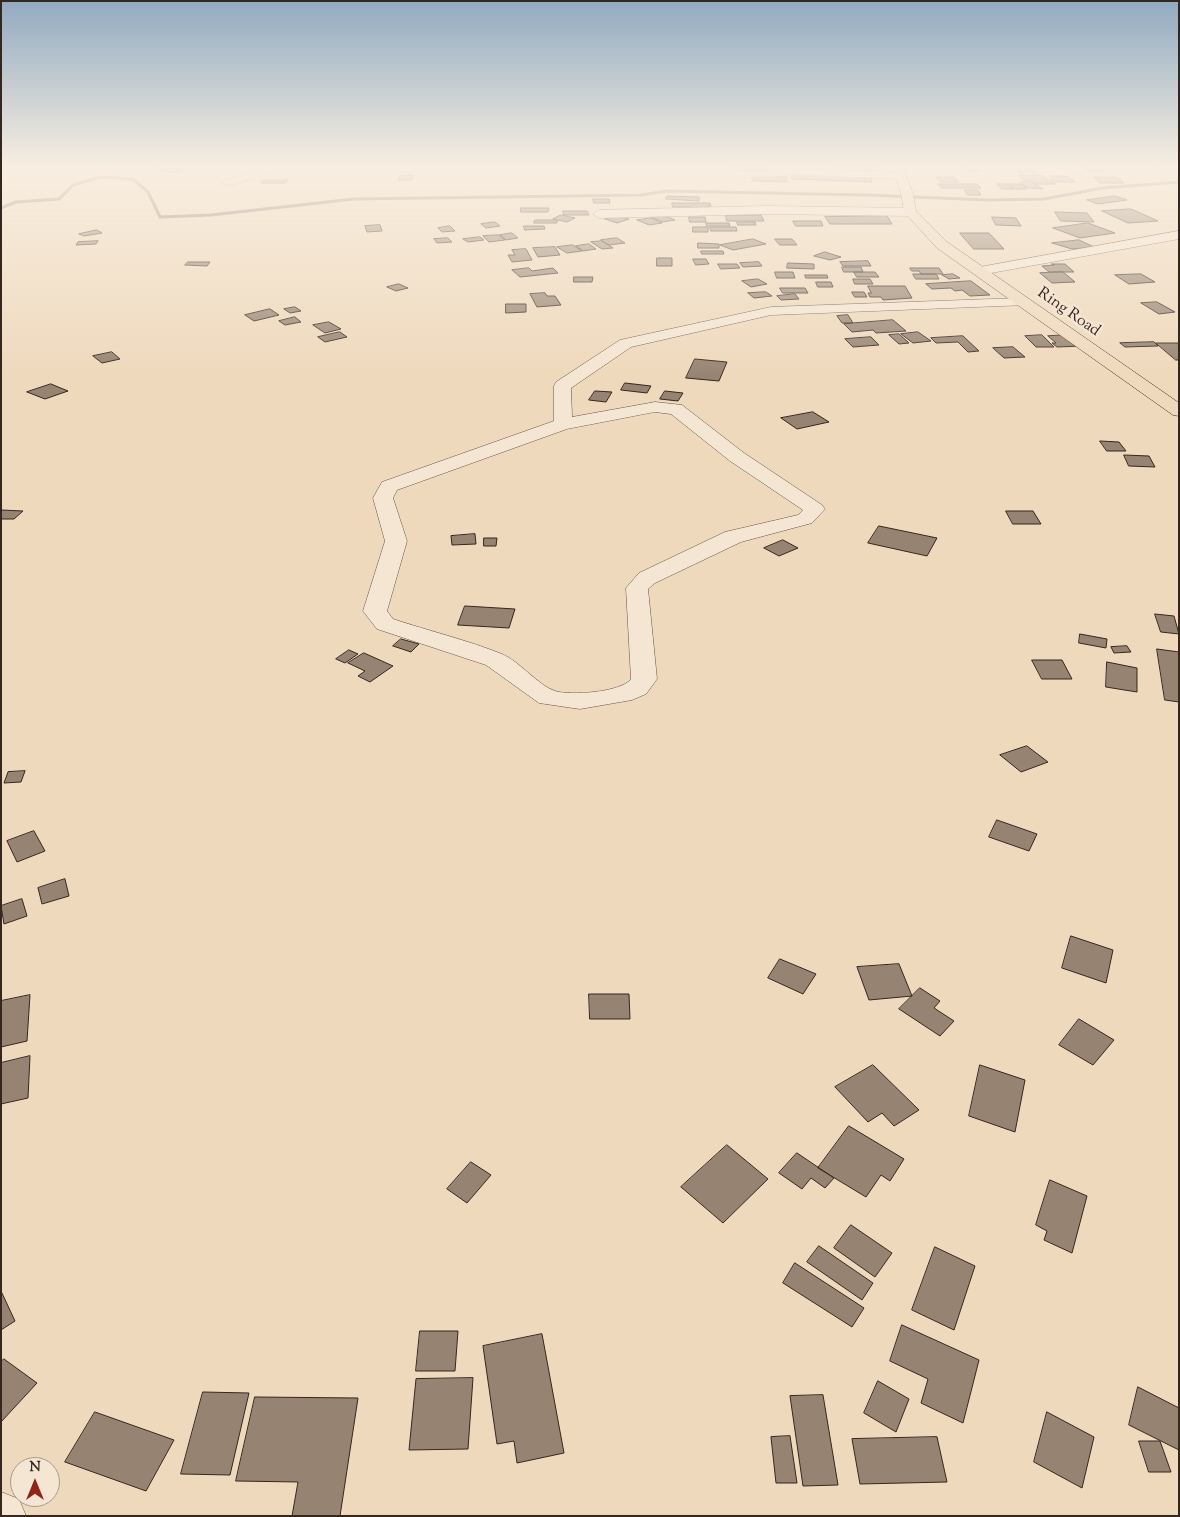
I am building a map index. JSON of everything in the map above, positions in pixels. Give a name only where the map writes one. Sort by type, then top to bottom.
[{"type":"main road","name":"Ring Road","points":[[935,236],[942,245],[1179,411]]},
{"type":"street","points":[[980,271],[1175,236]]},
{"type":"street","points":[[563,424],[562,386],[626,343],[771,311],[1022,302]]},
{"type":"street","points":[[655,407],[676,410],[737,457],[815,509],[805,519],[732,537],[648,578],[637,588],[644,678],[637,689],[623,695],[580,701],[548,698],[495,660],[385,624],[375,611],[396,541],[383,498],[389,486],[563,424],[655,407]]},
{"type":"building","points":[[483,236],[500,236],[505,240],[489,242]]},
{"type":"building","points":[[501,236],[515,236],[518,238],[506,240]]},
{"type":"building","points":[[962,236],[992,236],[1004,249],[974,249]]},
{"type":"building","points":[[1074,236],[1095,236],[1080,238]]},
{"type":"building","points":[[480,237],[484,240],[468,242],[463,239]]},
{"type":"building","points":[[448,238],[452,242],[437,243],[434,239]]},
{"type":"building","points":[[617,238],[625,243],[609,245],[601,240]]},
{"type":"building","points":[[753,239],[766,244],[733,250],[720,245]]},
{"type":"building","points":[[775,239],[792,239],[797,245],[780,245]]},
{"type":"building","points":[[1079,240],[1094,247],[1072,249],[1052,243]]},
{"type":"building","points":[[98,241],[96,244],[76,245],[78,242]]},
{"type":"building","points":[[602,241],[613,248],[602,249],[591,242]]},
{"type":"building","points":[[698,243],[719,244],[719,248],[698,248]]},
{"type":"building","points":[[589,244],[596,249],[583,251],[576,246]]},
{"type":"building","points":[[573,245],[582,251],[567,253],[557,247]]},
{"type":"building","points":[[555,247],[560,255],[538,257],[533,248]]},
{"type":"building","points":[[526,249],[532,260],[512,262],[508,255],[515,255],[512,250]]},
{"type":"building","points":[[701,251],[723,251],[724,254],[702,254]]},
{"type":"building","points":[[825,252],[841,257],[830,260],[814,256]]},
{"type":"building","points":[[657,258],[672,258],[672,266],[657,266]]},
{"type":"building","points":[[693,259],[706,259],[709,264],[696,265]]},
{"type":"building","points":[[868,261],[871,266],[843,266],[840,262]]},
{"type":"building","points":[[188,262],[210,262],[207,266],[185,265]]},
{"type":"building","points":[[759,262],[762,266],[743,267],[740,263]]},
{"type":"building","points":[[788,263],[814,264],[814,269],[787,268]]},
{"type":"building","points":[[718,264],[737,264],[740,268],[721,269]]},
{"type":"building","points":[[1052,264],[1065,264],[1074,272],[1049,272],[1042,266],[1054,265]]},
{"type":"building","points":[[842,267],[861,267],[863,272],[844,272]]},
{"type":"building","points":[[529,268],[532,271],[553,268],[558,273],[520,277],[512,270]]},
{"type":"building","points":[[910,268],[939,268],[943,274],[921,274],[919,271],[912,271]]},
{"type":"building","points":[[775,272],[793,272],[795,278],[777,278]]},
{"type":"building","points":[[854,272],[875,272],[879,277],[857,277]]},
{"type":"building","points":[[1063,272],[1075,282],[1052,283],[1040,273]]},
{"type":"building","points":[[913,274],[936,274],[939,279],[916,279]]},
{"type":"building","points":[[953,274],[960,278],[949,279],[942,275]]},
{"type":"building","points":[[1141,274],[1155,282],[1129,284],[1115,275]]},
{"type":"building","points":[[805,275],[827,275],[828,278],[806,278]]},
{"type":"building","points":[[574,277],[593,277],[592,282],[574,282]]},
{"type":"building","points":[[758,279],[767,284],[751,287],[742,281]]},
{"type":"building","points":[[853,279],[870,279],[873,284],[855,284]]},
{"type":"building","points":[[971,281],[990,295],[970,296],[962,290],[955,291],[951,288],[932,289],[926,284]]},
{"type":"building","points":[[816,282],[831,282],[833,287],[818,287]]},
{"type":"building","points":[[399,284],[408,288],[396,291],[387,287]]},
{"type":"building","points":[[868,286],[905,286],[912,298],[883,300],[881,297],[870,297],[868,293],[871,293]]},
{"type":"building","points":[[780,288],[805,288],[808,293],[783,293]]},
{"type":"building","points":[[766,292],[772,296],[754,298],[748,293]]},
{"type":"building","points":[[852,292],[864,292],[867,297],[855,297]]},
{"type":"building","points":[[545,293],[547,296],[555,296],[561,305],[537,307],[530,294]]},
{"type":"building","points":[[795,294],[799,299],[781,300],[777,296]]},
{"type":"building","points":[[1157,302],[1175,312],[1159,314],[1141,303]]},
{"type":"building","points":[[506,304],[526,304],[526,312],[506,313]]},
{"type":"building","points":[[295,307],[301,311],[290,313],[284,309]]},
{"type":"building","points":[[270,309],[279,315],[254,321],[245,315]]},
{"type":"building","points":[[848,315],[853,323],[842,323],[837,316]]},
{"type":"building","points":[[295,317],[301,322],[285,325],[279,321]]},
{"type":"building","points":[[893,320],[906,331],[876,333],[873,330],[852,332],[844,324]]},
{"type":"building","points":[[329,322],[341,329],[325,333],[313,325]]},
{"type":"building","points":[[340,332],[347,337],[325,342],[318,337]]},
{"type":"building","points":[[918,332],[931,341],[913,343],[901,334]]},
{"type":"building","points":[[899,334],[909,343],[899,344],[889,335]]},
{"type":"building","points":[[1042,335],[1054,347],[1036,347],[1025,336]]},
{"type":"building","points":[[1068,335],[1082,346],[1057,347],[1052,343],[1056,343],[1048,336]]},
{"type":"building","points":[[963,336],[979,351],[968,352],[958,342],[936,343],[931,338]]},
{"type":"building","points":[[871,337],[879,345],[853,347],[845,339]]},
{"type":"building","points":[[1154,342],[1158,346],[1125,347],[1120,343]]},
{"type":"building","points":[[1156,343],[1179,343],[1179,360],[1176,360]]},
{"type":"building","points":[[1013,347],[1025,357],[1004,358],[993,348]]},
{"type":"building","points":[[112,352],[120,359],[102,363],[93,356]]},
{"type":"building","points":[[695,359],[727,362],[719,381],[686,378]]},
{"type":"building","points":[[625,383],[651,386],[647,393],[621,390]]},
{"type":"building","points":[[51,384],[68,391],[45,399],[27,392]]},
{"type":"building","points":[[595,391],[612,392],[606,402],[589,400]]},
{"type":"building","points":[[665,391],[683,393],[678,401],[660,399]]},
{"type":"building","points":[[813,412],[829,422],[797,429],[781,418]]},
{"type":"building","points":[[1100,441],[1119,442],[1126,451],[1107,451]]},
{"type":"building","points":[[1124,455],[1149,456],[1155,467],[1129,466]]},
{"type":"building","points":[[1,510],[23,511],[14,519],[1,519]]},
{"type":"building","points":[[1006,511],[1033,511],[1041,524],[1013,524]]},
{"type":"building","points":[[879,526],[937,538],[927,556],[868,543]]},
{"type":"building","points":[[475,534],[476,544],[452,545],[451,536]]},
{"type":"building","points":[[484,538],[497,538],[496,546],[484,546]]},
{"type":"building","points":[[783,540],[798,548],[779,556],[764,548]]},
{"type":"building","points":[[465,606],[515,609],[509,628],[458,625]]},
{"type":"building","points":[[1155,614],[1174,616],[1179,634],[1161,632]]},
{"type":"building","points":[[1080,634],[1107,639],[1106,648],[1079,643]]},
{"type":"building","points":[[401,639],[419,644],[411,652],[393,646]]},
{"type":"building","points":[[1127,646],[1131,652],[1114,653],[1111,647]]},
{"type":"building","points":[[1157,649],[1179,652],[1179,702],[1165,700]]},
{"type":"building","points":[[349,650],[358,654],[345,663],[336,659]]},
{"type":"building","points":[[364,653],[393,666],[370,682],[358,676],[365,671],[348,663]]},
{"type":"building","points":[[1032,660],[1062,660],[1072,679],[1042,679]]},
{"type":"building","points":[[1107,662],[1137,668],[1137,692],[1106,687]]},
{"type":"building","points":[[1027,746],[1048,762],[1021,772],[1000,755]]},
{"type":"building","points":[[25,771],[21,782],[4,783],[8,772]]},
{"type":"building","points":[[997,820],[1037,834],[1029,851],[989,837]]},
{"type":"building","points":[[34,831],[45,851],[17,862],[7,841]]},
{"type":"building","points":[[65,879],[69,896],[42,904],[38,888]]},
{"type":"building","points":[[22,899],[27,916],[4,924],[1,906]]},
{"type":"building","points":[[1071,936],[1113,950],[1106,983],[1062,968]]},
{"type":"building","points":[[780,959],[816,974],[803,994],[768,978]]},
{"type":"building","points":[[899,964],[912,996],[869,1000],[857,967]]},
{"type":"building","points":[[920,988],[940,1001],[934,1008],[954,1021],[940,1036],[899,1009]]},
{"type":"building","points":[[589,994],[629,994],[630,1019],[590,1019]]},
{"type":"building","points":[[30,995],[27,1041],[1,1047],[1,1001]]},
{"type":"building","points":[[1079,1019],[1114,1040],[1093,1065],[1059,1045]]},
{"type":"building","points":[[30,1056],[28,1098],[1,1104],[1,1063]]},
{"type":"building","points":[[873,1065],[919,1110],[894,1126],[882,1113],[868,1122],[835,1087]]},
{"type":"building","points":[[980,1065],[1025,1080],[1015,1132],[969,1116]]},
{"type":"building","points":[[849,1126],[904,1159],[890,1181],[881,1175],[866,1197],[818,1168]]},
{"type":"building","points":[[727,1145],[768,1179],[723,1223],[681,1187]]},
{"type":"building","points":[[797,1153],[834,1178],[825,1188],[811,1178],[802,1189],[779,1173]]},
{"type":"building","points":[[471,1162],[491,1175],[467,1203],[447,1189]]},
{"type":"building","points":[[1050,1180],[1087,1196],[1072,1253],[1044,1240],[1047,1231],[1036,1225]]},
{"type":"building","points":[[851,1225],[892,1253],[875,1277],[834,1248]]},
{"type":"building","points":[[819,1246],[873,1283],[862,1300],[807,1262]]},
{"type":"building","points":[[935,1247],[975,1266],[954,1330],[912,1310]]},
{"type":"building","points":[[795,1263],[864,1308],[852,1327],[783,1283]]},
{"type":"building","points":[[1,1291],[15,1321],[1,1330]]},
{"type":"building","points":[[902,1325],[979,1360],[963,1423],[921,1403],[928,1379],[890,1361]]},
{"type":"building","points":[[420,1331],[458,1331],[455,1371],[416,1371]]},
{"type":"building","points":[[542,1334],[564,1453],[517,1463],[514,1441],[497,1444],[483,1346]]},
{"type":"building","points":[[4,1359],[37,1383],[1,1422],[1,1362]]},
{"type":"building","points":[[473,1378],[468,1449],[409,1450],[416,1379]]},
{"type":"building","points":[[878,1381],[909,1399],[896,1432],[864,1413]]},
{"type":"building","points":[[1138,1387],[1179,1408],[1179,1450],[1129,1425]]},
{"type":"building","points":[[203,1392],[249,1393],[230,1475],[181,1474]]},
{"type":"building","points":[[823,1395],[838,1485],[803,1486],[790,1396]]},
{"type":"building","points":[[255,1397],[358,1398],[340,1516],[292,1516],[298,1482],[236,1481]]},
{"type":"building","points":[[95,1412],[174,1440],[146,1491],[65,1462]]},
{"type":"building","points":[[1047,1412],[1094,1437],[1082,1488],[1034,1462]]},
{"type":"building","points":[[790,1436],[797,1483],[776,1483],[771,1437]]},
{"type":"building","points":[[937,1437],[947,1482],[860,1484],[852,1439]]},
{"type":"building","points":[[1139,1441],[1160,1441],[1171,1472],[1149,1472]]}]
